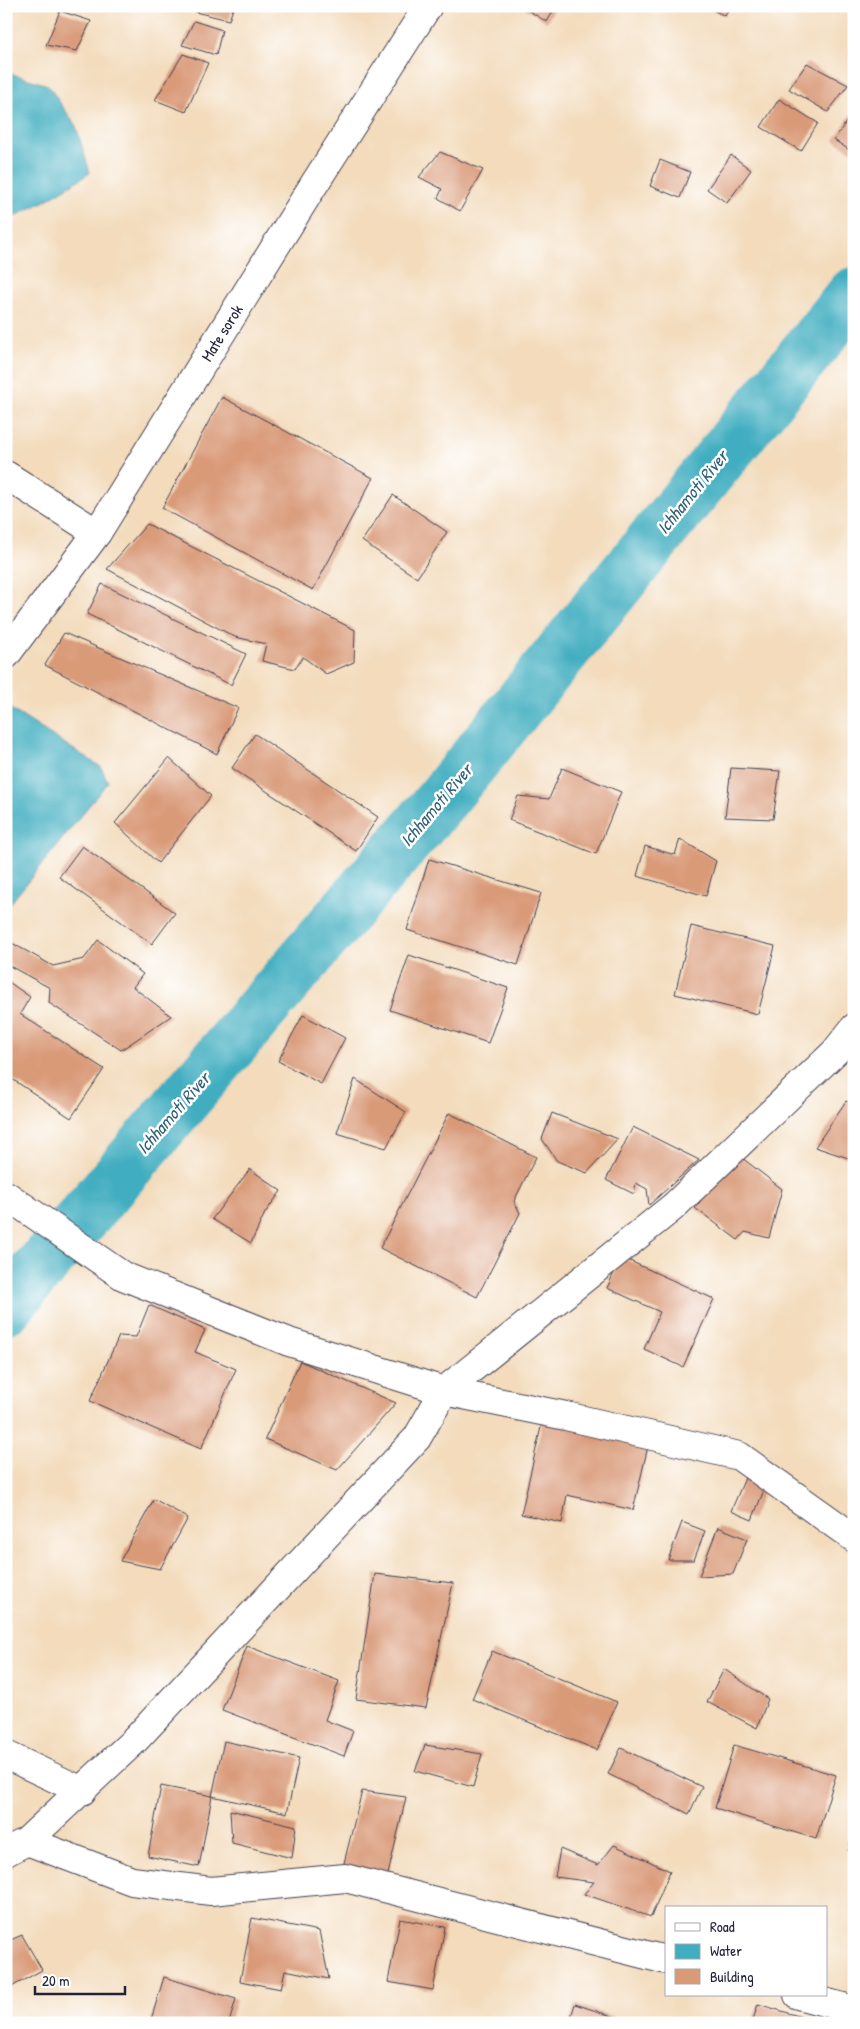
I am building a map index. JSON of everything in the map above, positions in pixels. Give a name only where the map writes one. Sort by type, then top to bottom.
[{"type":"street","name":"Mate sorok","points":[[6,655],[97,533],[313,186],[428,6]]},
{"type":"street","points":[[6,474],[97,533]]},
{"type":"street","points":[[17,1847],[82,1791],[135,1740],[417,1438],[444,1392],[673,1207],[835,1052],[854,1028]]},
{"type":"street","points":[[8,1196],[123,1276],[289,1342],[444,1392],[566,1416],[739,1456],[854,1538]]},
{"type":"street","points":[[6,1755],[82,1791]]},
{"type":"street","points":[[17,1847],[132,1880],[211,1891],[345,1878],[665,1960]]},
{"type":"street","points":[[802,1996],[854,2010]]},
{"type":"water","points":[[6,72],[48,85],[76,126],[90,173],[43,202],[6,221]]},
{"type":"water","points":[[6,706],[101,767],[108,782],[6,909]]},
{"type":"building","points":[[197,6],[234,6],[229,20],[195,12]]},
{"type":"building","points":[[521,6],[556,6],[547,22]]},
{"type":"building","points":[[705,6],[730,6],[725,16]]},
{"type":"building","points":[[60,11],[91,21],[77,51],[46,45]]},
{"type":"building","points":[[194,21],[222,30],[216,55],[182,45]]},
{"type":"building","points":[[854,45],[854,56],[849,53]]},
{"type":"building","points":[[183,54],[208,63],[186,112],[155,100]]},
{"type":"building","points":[[807,63],[848,85],[828,112],[789,89]]},
{"type":"building","points":[[779,99],[818,123],[801,151],[761,127]]},
{"type":"building","points":[[854,110],[854,153],[834,140]]},
{"type":"building","points":[[440,152],[483,170],[460,211],[438,198],[442,189],[419,177]]},
{"type":"building","points":[[731,155],[751,170],[727,203],[707,189]]},
{"type":"building","points":[[660,160],[690,172],[680,198],[650,186]]},
{"type":"building","points":[[222,397],[373,478],[313,590],[162,508]]},
{"type":"building","points":[[393,495],[447,532],[417,578],[362,541]]},
{"type":"building","points":[[147,524],[355,630],[354,662],[326,674],[303,657],[295,669],[262,661],[266,644],[235,637],[107,569]]},
{"type":"building","points":[[102,584],[246,654],[231,685],[87,614]]},
{"type":"building","points":[[64,633],[238,708],[217,754],[45,665]]},
{"type":"building","points":[[255,734],[378,817],[356,851],[232,768]]},
{"type":"building","points":[[169,758],[211,796],[158,863],[115,823]]},
{"type":"building","points":[[562,768],[621,792],[596,854],[509,820],[518,796],[549,799]]},
{"type":"building","points":[[731,768],[780,771],[773,819],[725,817]]},
{"type":"building","points":[[680,839],[716,861],[706,896],[637,876],[645,846],[675,855]]},
{"type":"building","points":[[82,846],[175,913],[152,944],[59,877]]},
{"type":"building","points":[[429,859],[541,893],[518,965],[407,930]]},
{"type":"building","points":[[691,926],[775,946],[758,1014],[675,994]]},
{"type":"building","points":[[98,940],[143,974],[133,987],[171,1016],[121,1050],[49,1003],[50,988],[6,964],[6,953],[12,943],[53,966],[84,959]]},
{"type":"building","points":[[409,955],[508,988],[488,1043],[390,1010]]},
{"type":"building","points":[[6,980],[30,997],[20,1014],[104,1069],[71,1118],[6,1075]]},
{"type":"building","points":[[303,1015],[345,1038],[321,1084],[278,1061]]},
{"type":"building","points":[[355,1079],[406,1112],[386,1148],[337,1133]]},
{"type":"building","points":[[846,1101],[854,1104],[854,1160],[815,1147]]},
{"type":"building","points":[[449,1113],[536,1157],[514,1201],[520,1213],[477,1297],[380,1248]]},
{"type":"building","points":[[552,1113],[618,1139],[587,1173],[557,1161],[542,1139]]},
{"type":"building","points":[[633,1127],[699,1160],[649,1205],[647,1189],[636,1183],[634,1194],[606,1180]]},
{"type":"building","points":[[737,1154],[782,1189],[769,1238],[745,1232],[738,1240],[695,1208]]},
{"type":"building","points":[[250,1169],[281,1191],[265,1213],[251,1243],[212,1219]]},
{"type":"building","points":[[621,1257],[714,1299],[683,1367],[644,1349],[660,1312],[607,1288]]},
{"type":"building","points":[[149,1305],[205,1330],[195,1352],[236,1369],[201,1449],[90,1401],[119,1336],[136,1337]]},
{"type":"building","points":[[300,1361],[396,1403],[337,1470],[265,1439]]},
{"type":"building","points":[[544,1414],[650,1438],[633,1510],[567,1495],[562,1523],[521,1514]]},
{"type":"building","points":[[748,1471],[766,1485],[752,1520],[731,1511]]},
{"type":"building","points":[[154,1499],[188,1518],[160,1569],[120,1561]]},
{"type":"building","points":[[682,1522],[705,1531],[694,1560],[668,1560]]},
{"type":"building","points":[[718,1527],[747,1539],[733,1574],[699,1576]]},
{"type":"building","points":[[375,1574],[453,1583],[426,1708],[356,1699]]},
{"type":"building","points":[[247,1646],[339,1681],[325,1720],[353,1731],[344,1756],[222,1710]]},
{"type":"building","points":[[492,1651],[617,1702],[597,1750],[472,1699]]},
{"type":"building","points":[[724,1669],[768,1699],[757,1728],[707,1702]]},
{"type":"building","points":[[224,1741],[299,1758],[287,1813],[212,1796]]},
{"type":"building","points":[[425,1745],[482,1754],[473,1787],[415,1771]]},
{"type":"building","points":[[734,1745],[836,1775],[816,1839],[715,1808]]},
{"type":"building","points":[[621,1748],[702,1787],[689,1814],[608,1774]]},
{"type":"building","points":[[161,1786],[212,1796],[199,1867],[148,1856]]},
{"type":"building","points":[[362,1791],[406,1797],[387,1879],[343,1867]]},
{"type":"building","points":[[230,1810],[296,1826],[292,1858],[232,1843]]},
{"type":"building","points":[[854,1828],[854,1852],[848,1851]]},
{"type":"building","points":[[614,1845],[670,1871],[651,1917],[584,1894],[594,1882],[555,1877],[560,1849],[598,1865]]},
{"type":"building","points":[[252,1918],[319,1931],[329,1979],[285,1970],[281,1989],[240,1981]]},
{"type":"building","points":[[400,1919],[445,1927],[433,1990],[388,1982]]},
{"type":"building","points":[[22,1935],[42,1970],[6,1990],[6,1942]]},
{"type":"building","points":[[164,1977],[236,1999],[229,2023],[150,2023]]},
{"type":"building","points":[[575,2004],[630,2022],[630,2023],[569,2023]]},
{"type":"building","points":[[758,2004],[819,2022],[819,2023],[752,2023]]},
{"type":"waterway","name":"Ichhamoti River","points":[[6,1307],[443,798],[854,294]]}]
